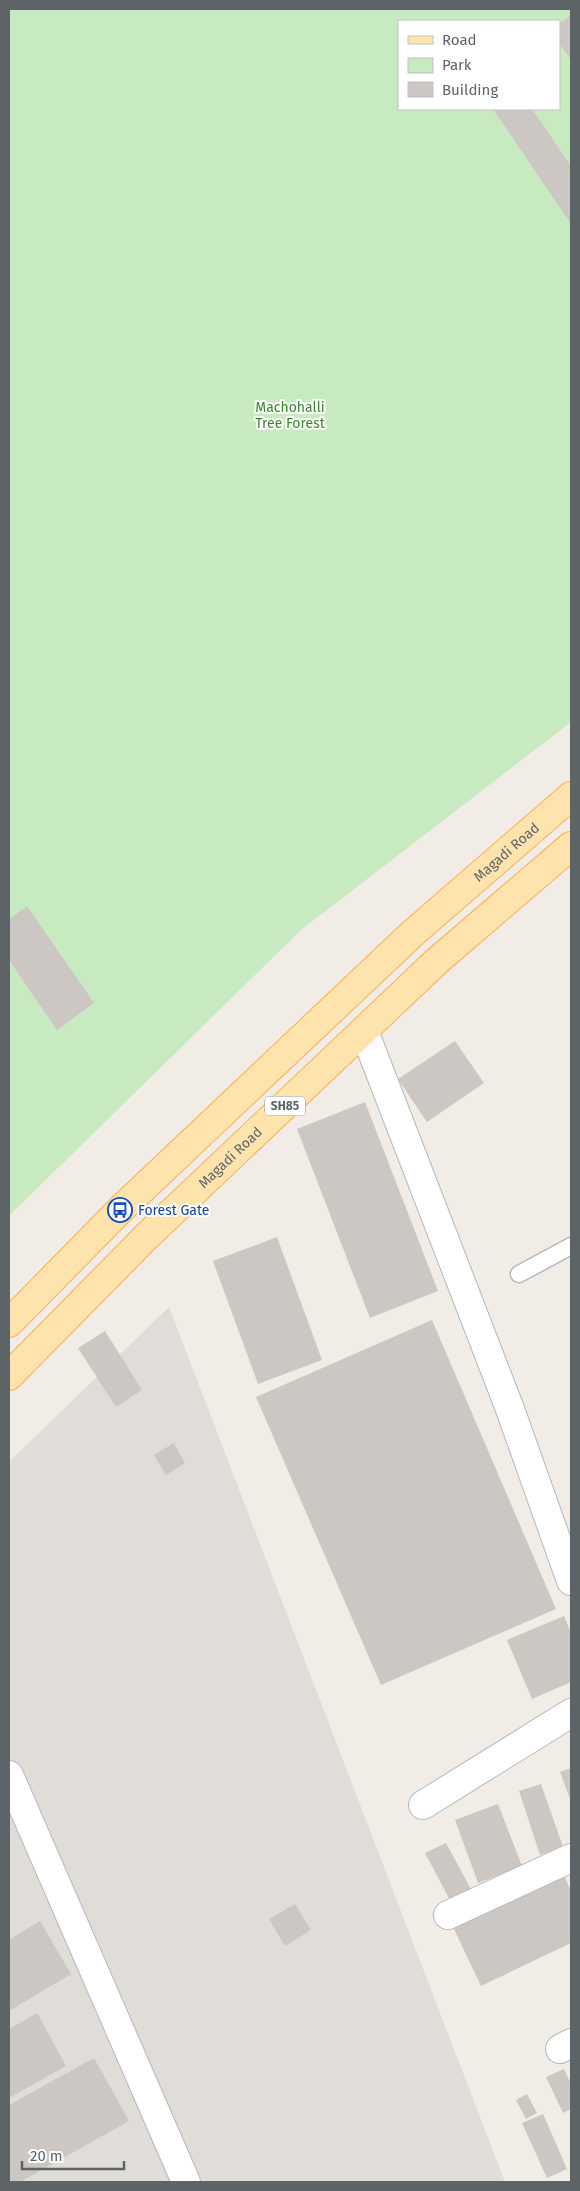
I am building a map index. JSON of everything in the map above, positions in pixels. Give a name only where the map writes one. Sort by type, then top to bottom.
[{"type":"main road","name":"Magadi Road","points":[[9,1323],[120,1210],[413,933],[571,796]]},
{"type":"main road","name":"Magadi Road","points":[[9,1376],[146,1237],[438,961],[571,846]]},
{"type":"street","points":[[364,1031],[510,1409],[562,1530],[571,1581]]},
{"type":"street","points":[[423,1805],[571,1713]]},
{"type":"street","points":[[9,1775],[186,2182]]},
{"type":"street","points":[[448,1915],[571,1858]]},
{"type":"lane","points":[[518,1274],[571,1246]]},
{"type":"shaded area","points":[[169,1307],[505,2182],[9,2182],[9,1462]]},
{"type":"green space","name":"Machohalli Tree Forest","points":[[9,9],[571,9],[571,722],[301,930],[9,1216]]},
{"type":"building","points":[[571,15],[571,60],[560,44],[560,23]]},
{"type":"building","points":[[494,110],[533,110],[571,166],[571,224]]},
{"type":"building","points":[[27,906],[94,1003],[57,1030],[9,960],[9,919]]},
{"type":"building","points":[[455,1041],[484,1083],[427,1122],[398,1079]]},
{"type":"building","points":[[365,1102],[438,1291],[370,1318],[297,1129]]},
{"type":"building","points":[[277,1237],[322,1360],[258,1384],[213,1261]]},
{"type":"building","points":[[432,1320],[556,1609],[381,1685],[256,1397]]},
{"type":"building","points":[[105,1331],[142,1390],[116,1407],[78,1348]]},
{"type":"building","points":[[174,1443],[185,1463],[166,1475],[154,1455]]},
{"type":"building","points":[[564,1616],[571,1633],[571,1682],[532,1699],[507,1640]]},
{"type":"building","points":[[571,1768],[571,1802],[560,1772]]},
{"type":"building","points":[[541,1784],[563,1847],[540,1855],[519,1791]]},
{"type":"building","points":[[498,1804],[522,1866],[478,1883],[455,1820]]},
{"type":"building","points":[[446,1843],[472,1891],[451,1902],[425,1853]]},
{"type":"building","points":[[563,1873],[571,1891],[571,1943],[481,1986],[453,1927]]},
{"type":"building","points":[[295,1904],[311,1930],[285,1946],[269,1919]]},
{"type":"building","points":[[40,1921],[71,1974],[9,2011],[9,1940]]},
{"type":"building","points":[[37,2013],[66,2066],[9,2098],[9,2029]]},
{"type":"building","points":[[94,2058],[129,2121],[20,2182],[9,2182],[9,2105]]},
{"type":"building","points":[[564,2069],[571,2084],[571,2109],[563,2113],[546,2077]]},
{"type":"building","points":[[527,2094],[537,2113],[526,2119],[516,2100]]},
{"type":"building","points":[[543,2114],[567,2169],[547,2178],[522,2123]]},
{"type":"place","name":"Forest Gate","points":[[120,1210]]}]
